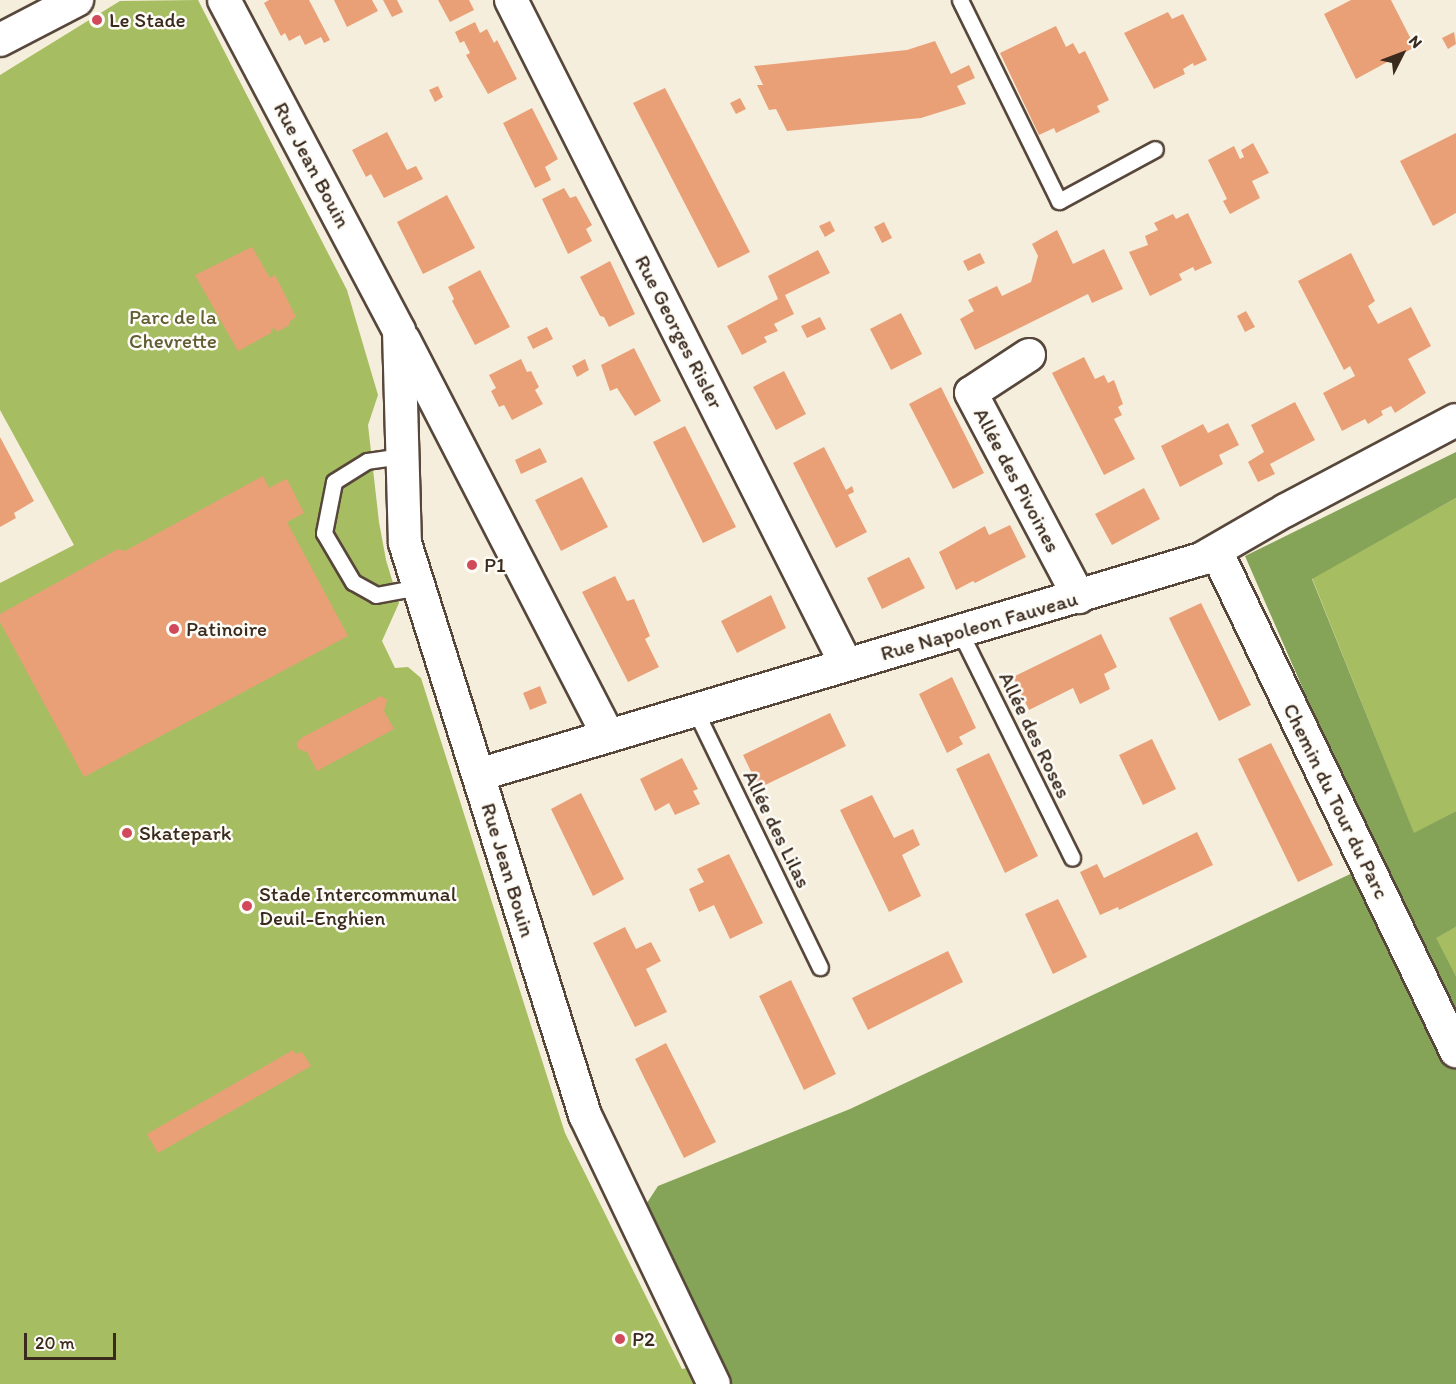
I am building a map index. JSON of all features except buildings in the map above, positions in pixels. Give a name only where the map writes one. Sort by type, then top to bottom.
[{"type":"street","points":[[0,40],[77,0]]},
{"type":"street","name":"Rue Jean Bouin","points":[[224,0],[609,736]]},
{"type":"street","name":"Rue Georges Risler","points":[[511,0],[846,664]]},
{"type":"street","name":"Rue Jean Bouin","points":[[399,331],[405,543],[585,1115],[714,1384]]},
{"type":"street","name":"Allée des Pivoines","points":[[1029,355],[971,393],[1079,597]]},
{"type":"street","name":"Rue Napoleon Fauveau","points":[[478,775],[1201,559],[1286,510],[1456,420]]},
{"type":"street","name":"Chemin du Tour du Parc","points":[[1216,550],[1456,1051]]},
{"type":"lane","points":[[960,0],[1059,201],[1155,149]]},
{"type":"lane","points":[[402,456],[367,461],[334,482],[324,533],[353,582],[376,594],[419,587]]},
{"type":"lane","name":"Allée des Roses","points":[[960,632],[1072,858]]},
{"type":"lane","name":"Allée des Lilas","points":[[695,710],[820,967]]},
{"type":"green space","name":"Stade Intercommunal Deuil-Enghien","points":[[198,0],[347,290],[378,395],[368,425],[379,522],[386,560],[399,603],[382,641],[395,668],[408,667],[421,678],[565,1133],[682,1369],[687,1368],[696,1384],[0,1384],[0,583],[74,545],[0,410],[0,75],[120,1]]},
{"type":"green space","points":[[1456,452],[1456,498],[1312,579],[1414,833],[1456,811],[1456,927],[1436,938],[1456,976],[1456,1384],[730,1384],[641,1212],[658,1186],[850,1109],[1378,861],[1245,556]]},
{"type":"green space","points":[[1456,498],[1456,811],[1414,834],[1312,578]]},
{"type":"green space","points":[[1456,927],[1456,976],[1435,938]]},
{"type":"place","name":"Le Stade","points":[[97,20]]},
{"type":"place","name":"P1","points":[[472,565]]},
{"type":"place","name":"Patinoire","points":[[174,629]]},
{"type":"place","name":"Skatepark","points":[[127,833]]},
{"type":"place","name":"Stade Intercommunal Deuil-Enghien","points":[[247,906]]},
{"type":"place","name":"P2","points":[[620,1339]]},
{"type":"park label","name":"Parc de la Chevrette","points":[[173,329]]}]
